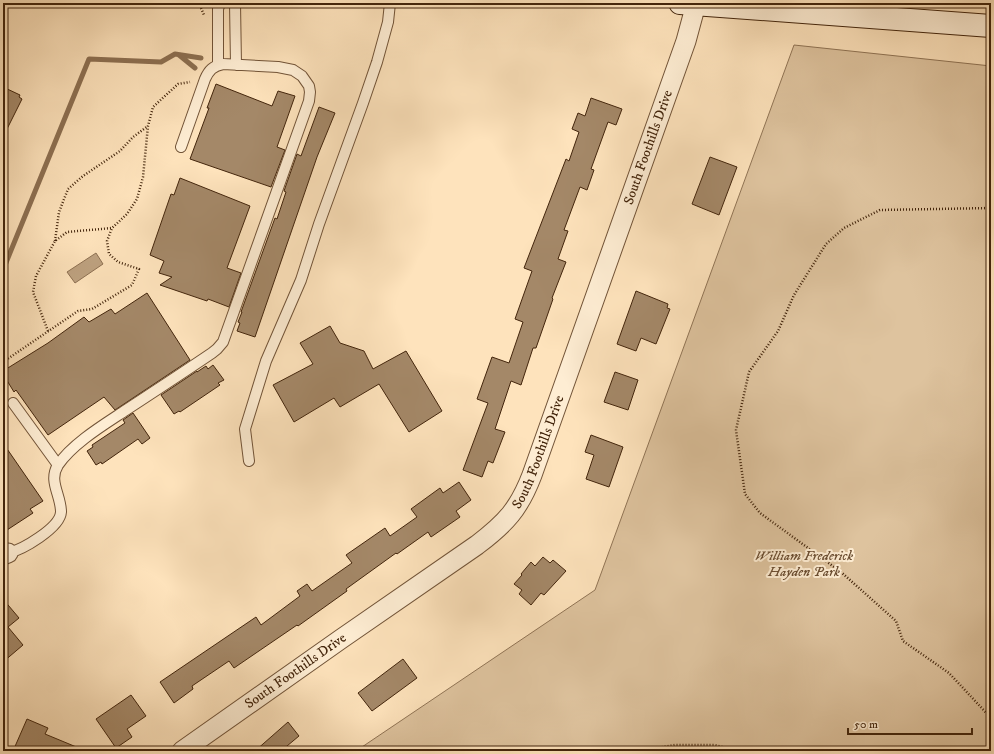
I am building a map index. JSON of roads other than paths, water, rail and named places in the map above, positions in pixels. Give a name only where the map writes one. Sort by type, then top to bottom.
[{"type":"main road","points":[[688,4],[991,26]]},
{"type":"street","name":"South Foothills Drive","points":[[182,751],[477,545],[497,529],[513,513],[532,475],[686,41],[688,4]]},
{"type":"lane","points":[[218,65],[218,9],[220,3]]},
{"type":"lane","points":[[235,3],[236,65]]},
{"type":"lane","points":[[249,461],[245,429],[266,361],[301,280],[319,224],[377,62],[388,22],[390,3]]},
{"type":"lane","points":[[5,554],[42,535],[58,520],[61,510],[54,472],[58,465],[77,446],[95,431],[212,353],[223,342],[309,101],[310,92],[306,81],[302,76],[293,70],[278,67],[218,65],[213,67],[208,72],[181,148]]},
{"type":"lane","points":[[13,403],[58,465]]},
{"type":"waterway","points":[[3,270],[89,59],[161,62],[175,54],[201,58]]},
{"type":"waterway","points":[[179,55],[195,68]]},
{"type":"park label","name":"William Frederick Hayden Park","points":[[804,564]]}]
